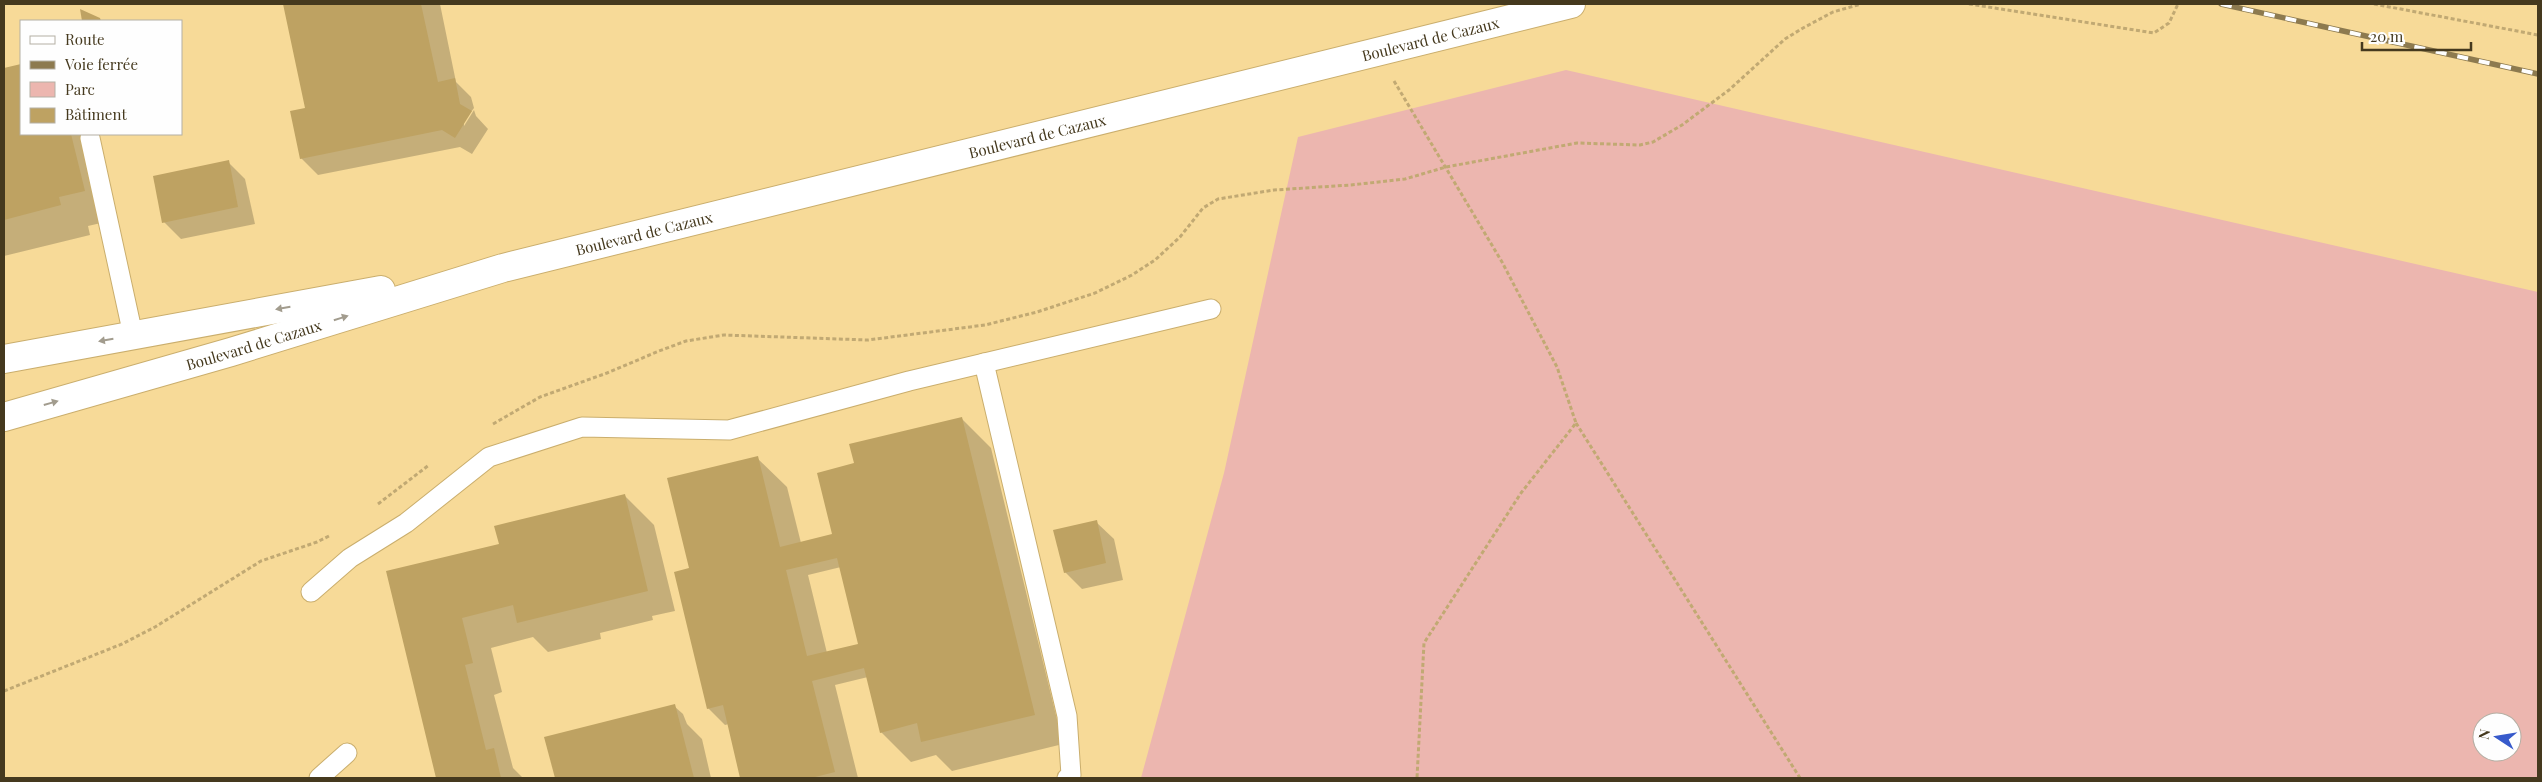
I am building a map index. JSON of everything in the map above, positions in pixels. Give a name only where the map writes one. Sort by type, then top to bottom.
[{"type":"main road","name":"Boulevard de Cazaux","points":[[4,416],[231,352],[503,268],[1571,4]]},
{"type":"main road","name":"Boulevard de Cazaux","points":[[4,359],[503,268]]},
{"type":"lane","points":[[90,138],[133,335]]},
{"type":"lane","points":[[311,592],[350,558],[406,523],[489,457],[582,427],[729,430],[910,381],[1211,309]]},
{"type":"lane","points":[[984,363],[1067,716],[1071,775],[1067,778]]},
{"type":"lane","points":[[319,778],[348,754]]},
{"type":"path","points":[[488,427],[540,397],[607,374],[659,351],[706,337],[796,336],[868,340],[986,325],[1037,312],[1095,292],[1132,275],[1155,260],[1180,237],[1203,208],[1218,199],[1274,190],[1405,179],[1446,167],[1577,143],[1640,145],[1653,142],[1677,128],[1728,90],[1786,39],[1833,12],[1861,4]]},
{"type":"path","points":[[1969,4],[2154,33],[2169,23],[2178,4]]},
{"type":"path","points":[[2374,4],[2538,35]]},
{"type":"path","points":[[1377,53],[1502,262],[1558,367],[1576,423],[1800,778]]},
{"type":"path","points":[[1417,778],[1424,643],[1521,493],[1576,423]]},
{"type":"path","points":[[372,509],[431,464]]},
{"type":"path","points":[[4,691],[122,644],[155,628],[261,561],[317,542],[335,532]]},
{"type":"green space","points":[[1566,70],[2538,292],[2538,778],[1141,778],[1224,473],[1298,137]]},
{"type":"building","points":[[283,4],[421,4],[438,82],[455,78],[460,104],[472,111],[455,138],[442,130],[300,159],[290,111],[305,108]]},
{"type":"building","points":[[80,9],[101,20],[82,20]]},
{"type":"building","points":[[20,64],[20,135],[71,135],[85,191],[59,197],[61,205],[4,220],[4,68]]},
{"type":"building","points":[[229,160],[238,207],[162,223],[153,176]]},
{"type":"building","points":[[962,417],[1035,715],[921,742],[917,723],[880,733],[864,668],[812,681],[835,772],[811,778],[740,778],[723,705],[707,709],[674,572],[689,568],[667,478],[758,456],[780,547],[832,534],[817,473],[854,463],[849,444]],"holes":[[[837,558],[858,644],[807,656],[786,570]]]},
{"type":"building","points":[[625,494],[648,591],[517,623],[513,605],[462,618],[473,663],[465,665],[486,750],[494,748],[501,778],[436,778],[386,571],[499,544],[494,526]]},
{"type":"building","points":[[1097,520],[1106,563],[1064,573],[1053,530]]},
{"type":"building","points":[[675,704],[694,778],[555,778],[544,737]]},
{"type":"railway","points":[[2221,4],[2538,74]]}]
